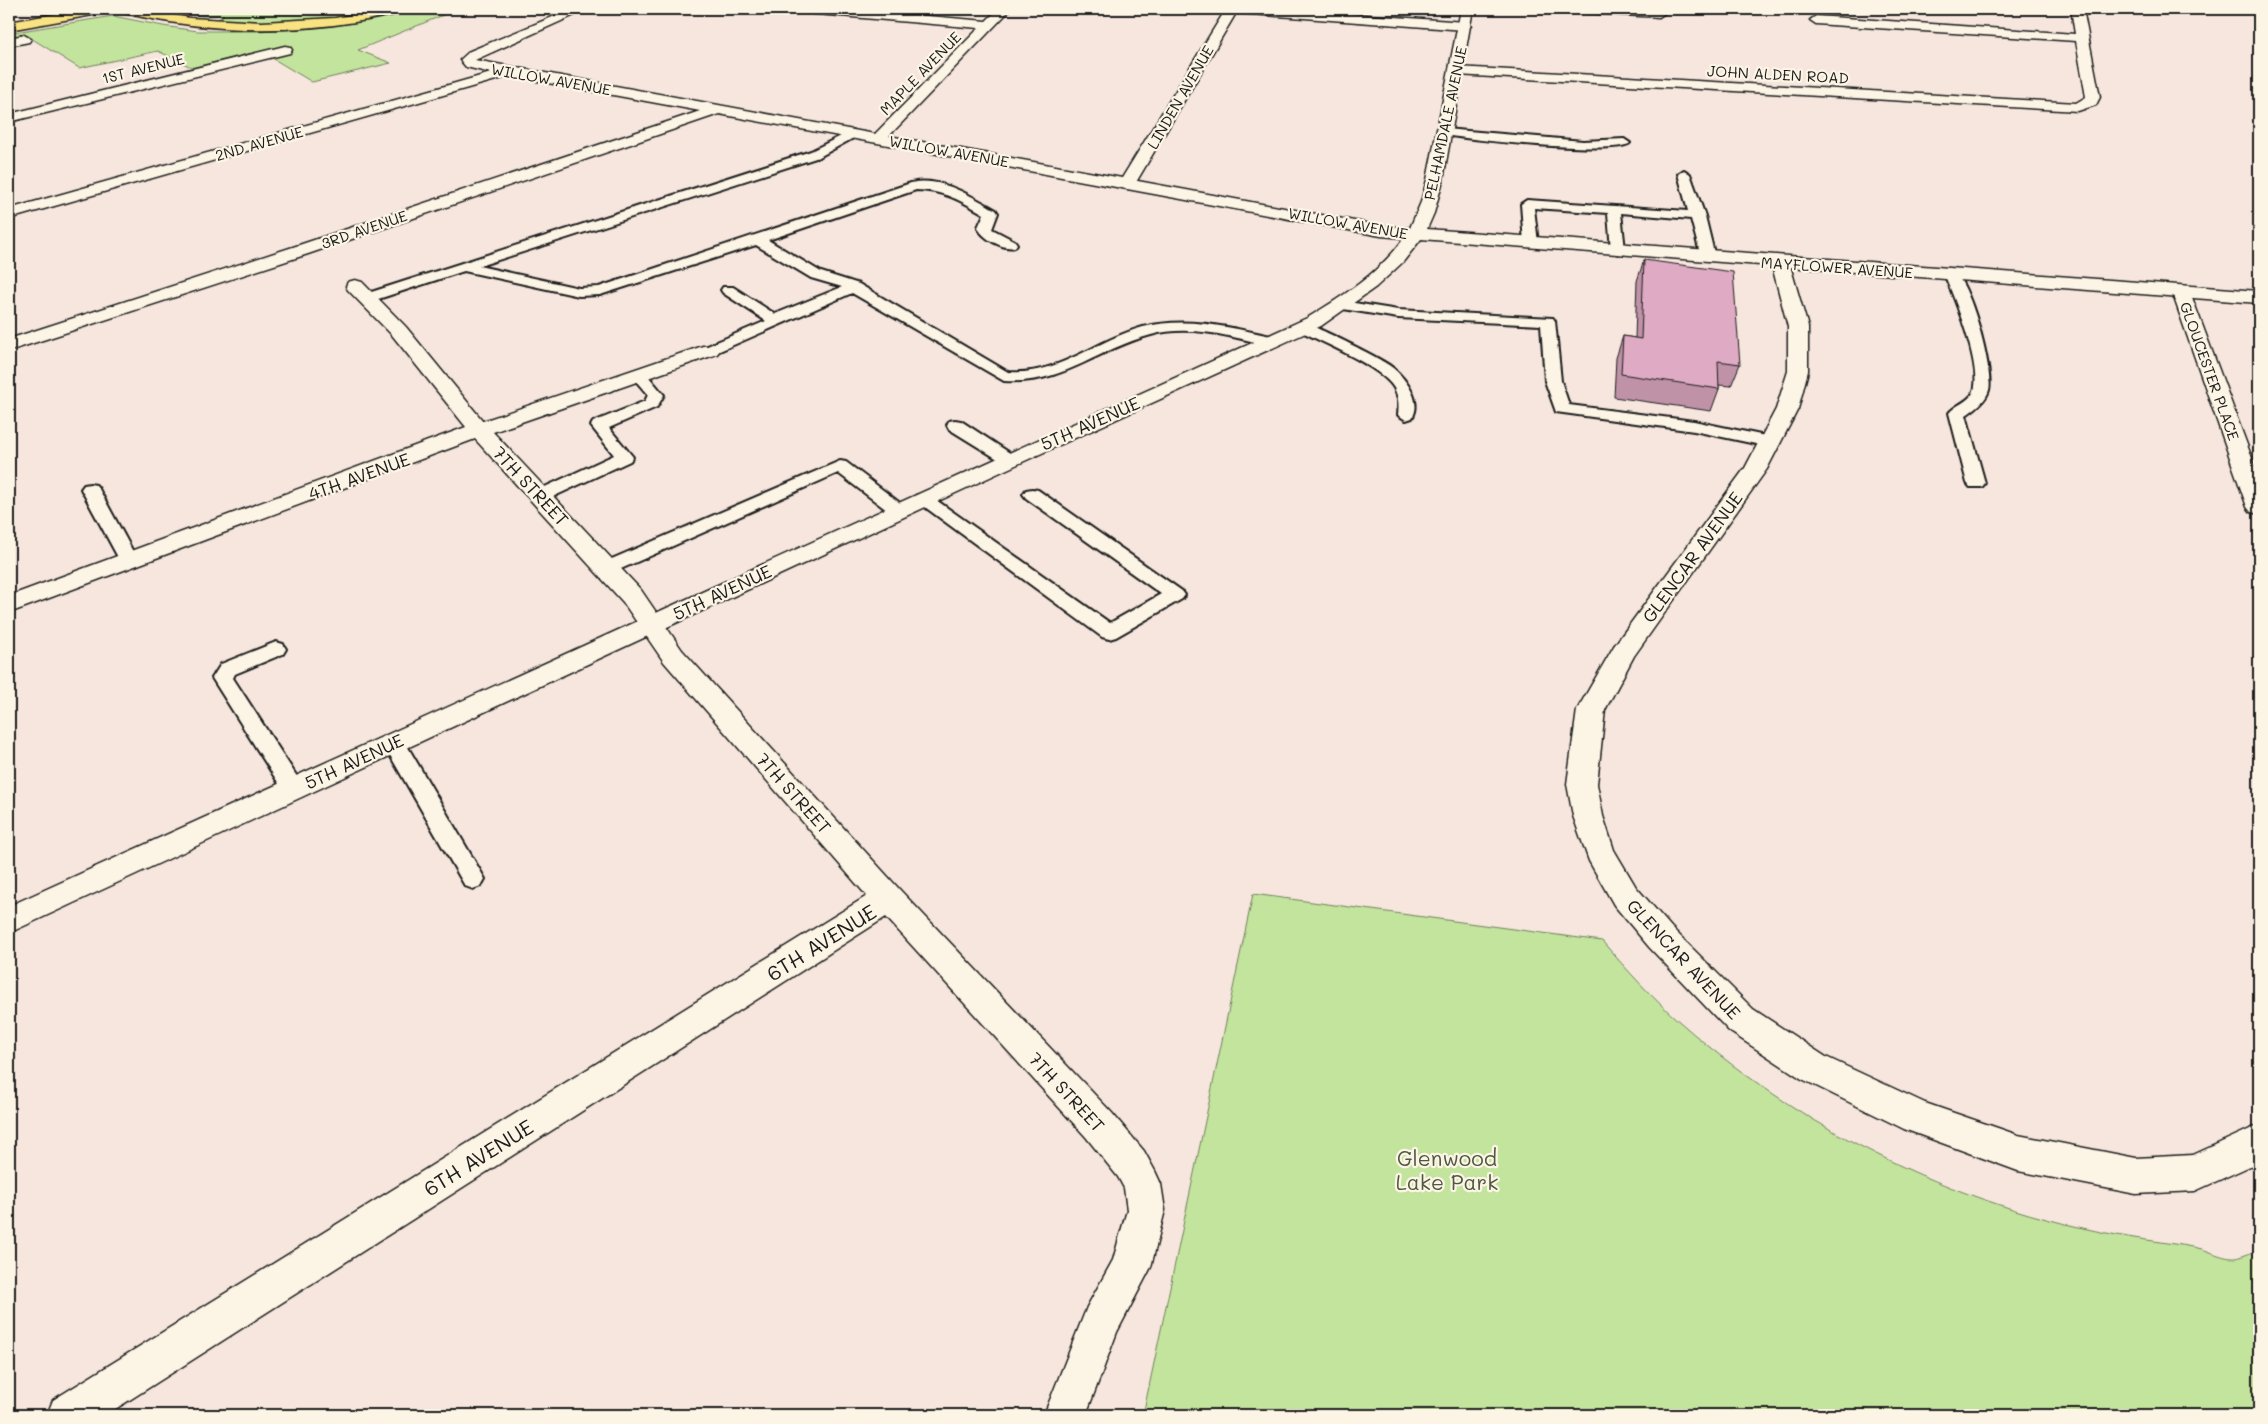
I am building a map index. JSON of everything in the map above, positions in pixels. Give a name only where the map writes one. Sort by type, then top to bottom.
[{"type":"highway","points":[[9,20],[68,9]]},
{"type":"highway","points":[[9,26],[104,9]]},
{"type":"highway","points":[[130,10],[188,22],[264,25],[348,19],[401,9]]},
{"type":"street","name":"WILLOW AVENUE","points":[[582,9],[475,54],[467,60],[471,64],[509,72],[1381,231],[1415,235]]},
{"type":"street","points":[[805,9],[990,25]]},
{"type":"street","name":"MAPLE AVENUE","points":[[879,138],[1005,9]]},
{"type":"street","points":[[1233,9],[1465,26]]},
{"type":"street","name":"LINDEN AVENUE","points":[[1127,184],[1233,9]]},
{"type":"street","name":"PELHAMDALE AVENUE","points":[[1415,235],[1430,203],[1457,71],[1467,9]]},
{"type":"street","points":[[1586,9],[1659,13]]},
{"type":"street","points":[[1816,20],[2083,38],[2077,9]]},
{"type":"street","name":"JOHN ALDEN ROAD","points":[[1457,71],[2078,107],[2091,102],[2093,97],[2083,38]]},
{"type":"street","points":[[9,42],[24,39]]},
{"type":"street","name":"1ST AVENUE","points":[[9,118],[284,50]]},
{"type":"street","name":"2ND AVENUE","points":[[9,214],[509,72]]},
{"type":"street","name":"3RD AVENUE","points":[[9,345],[302,250],[718,109]]},
{"type":"street","name":"MAYFLOWER AVENUE","points":[[1415,235],[1952,276],[2259,297]]},
{"type":"street","name":"5TH AVENUE","points":[[9,920],[898,510],[1303,327],[1342,305],[1398,255],[1415,235]]},
{"type":"street","name":"GLENCAR AVENUE","points":[[1780,262],[1798,327],[1798,371],[1787,409],[1756,469],[1623,652],[1591,710],[1582,784],[1600,852],[1625,896],[1660,937],[1741,1020],[1814,1068],[1916,1117],[2018,1153],[2136,1176],[2195,1173],[2259,1143]]},
{"type":"street","name":"7TH STREET","points":[[361,292],[399,331],[479,430],[632,596],[673,656],[889,900],[1099,1125],[1131,1164],[1142,1184],[1146,1210],[1131,1267],[1102,1321],[1065,1415]]},
{"type":"street","name":"GLOUCESTER PLACE","points":[[2181,292],[2259,507]]},
{"type":"street","name":"4TH AVENUE","points":[[9,605],[479,430],[710,350]]},
{"type":"street","name":"6TH AVENUE","points":[[68,1415],[889,900]]},
{"type":"lane","points":[[1445,132],[1582,144],[1624,143]]},
{"type":"lane","points":[[361,292],[464,268],[815,154],[853,134]]},
{"type":"lane","points":[[1684,174],[1698,216],[1708,257]]},
{"type":"lane","points":[[464,268],[579,292],[600,291],[761,239],[766,235],[914,186],[929,185],[946,188],[991,212],[985,227],[986,231],[1010,244]]},
{"type":"lane","points":[[1531,243],[1527,204],[1698,216]]},
{"type":"lane","points":[[1614,209],[1618,250]]},
{"type":"lane","points":[[761,239],[761,242],[816,275],[844,282],[854,287],[1004,376],[1020,379],[1044,376],[1147,331],[1200,327],[1271,342]]},
{"type":"lane","points":[[1952,276],[1973,328],[1980,361],[1982,390],[1975,400],[1957,413],[1976,483]]},
{"type":"lane","points":[[710,350],[774,323],[774,320],[854,287]]},
{"type":"lane","points":[[728,290],[774,320]]},
{"type":"lane","points":[[1342,305],[1398,314],[1548,321],[1553,381],[1562,409],[1694,426],[1770,442]]},
{"type":"lane","points":[[1303,327],[1387,370],[1401,386],[1407,400],[1406,415]]},
{"type":"lane","points":[[540,496],[624,457],[599,426],[651,404],[656,399],[656,395],[638,374]]},
{"type":"lane","points":[[955,425],[1010,459]]},
{"type":"lane","points":[[607,568],[840,466],[898,510]]},
{"type":"lane","points":[[90,489],[129,561]]},
{"type":"lane","points":[[924,499],[1109,632],[1175,595],[1032,494]]},
{"type":"lane","points":[[276,649],[228,669],[222,678],[294,789]]},
{"type":"lane","points":[[394,743],[474,879]]},
{"type":"green space","points":[[159,9],[388,9],[347,17],[257,22],[216,20],[224,15],[203,16]]},
{"type":"green space","points":[[416,9],[458,9],[358,50],[391,63],[312,82],[272,58],[287,54],[289,48],[284,46],[193,68],[158,51],[79,68],[26,35],[9,39],[9,33],[113,16],[198,31],[259,31],[344,24]]},
{"type":"green space","name":"Glenwood Lake Park","points":[[1253,894],[1602,941],[1660,1004],[1733,1065],[1787,1103],[1845,1138],[1905,1168],[1967,1193],[2030,1215],[2095,1231],[2197,1248],[2231,1258],[2259,1250],[2259,1415],[1143,1415]]},
{"type":"building","points":[[1644,260],[1733,272],[1740,364],[1718,361],[1719,389],[1621,374],[1623,336],[1641,339]]}]
